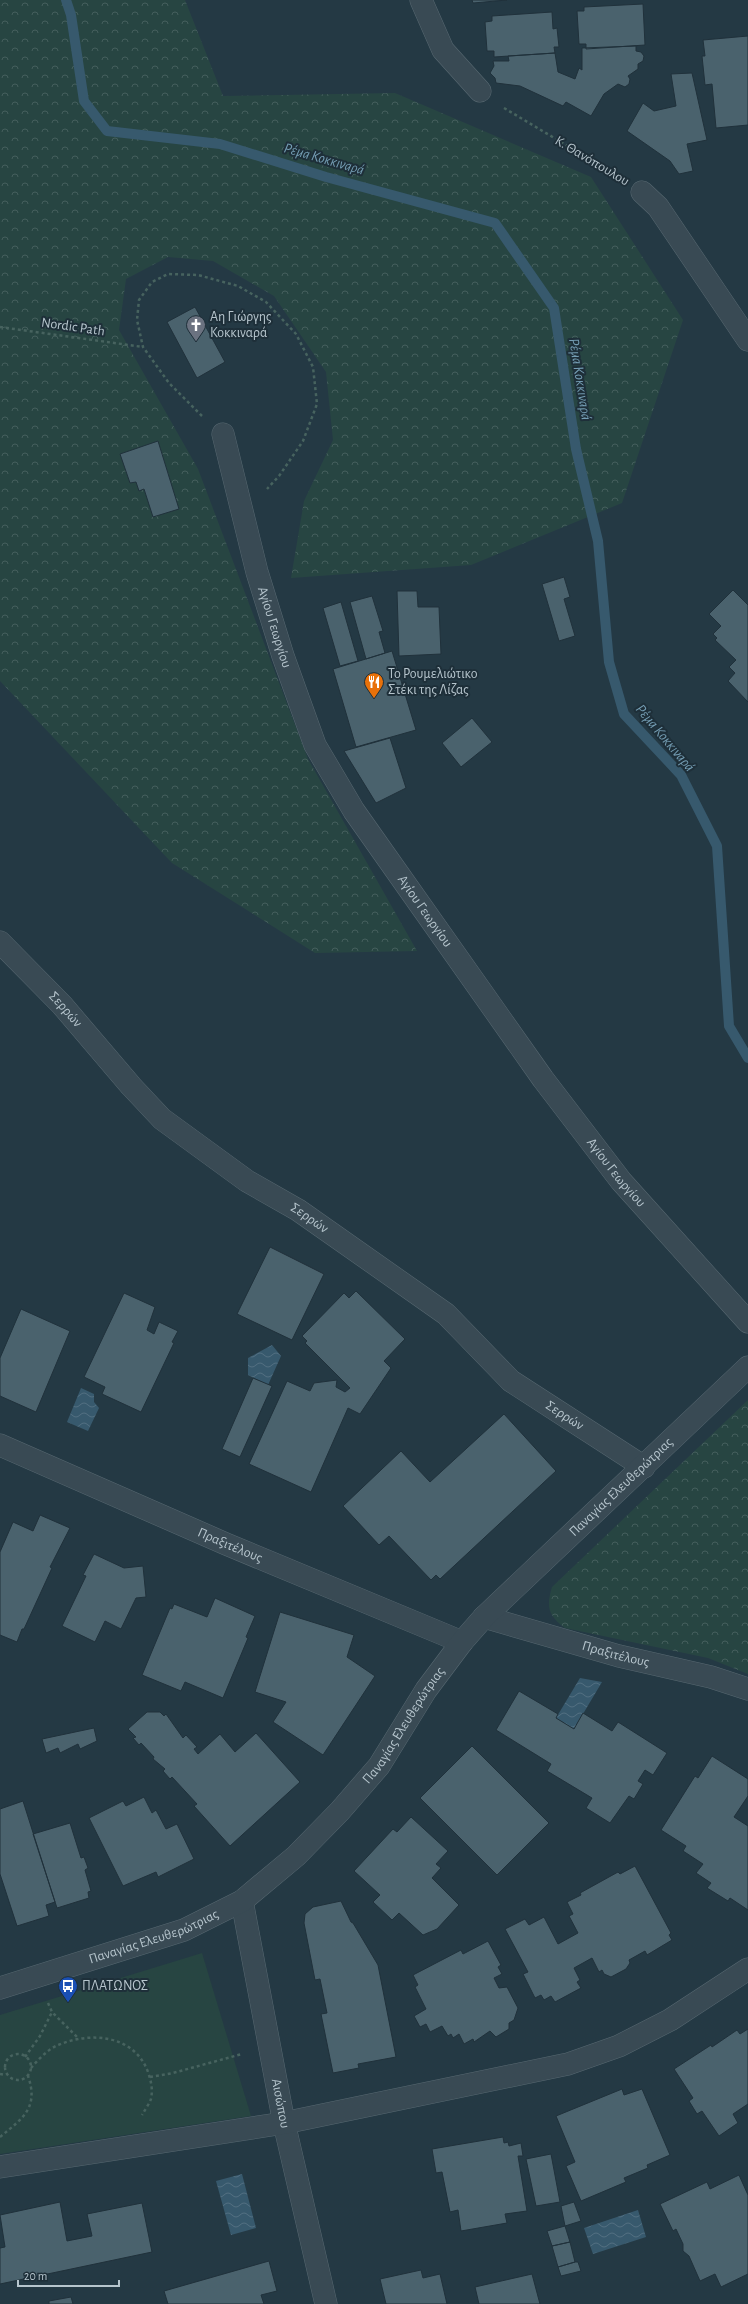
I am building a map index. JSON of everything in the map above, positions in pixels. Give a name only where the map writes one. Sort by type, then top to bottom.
[{"type":"street","points":[[421,0],[443,50],[480,91]]},
{"type":"street","name":"Κ. Θανόπουλου","points":[[642,192],[658,208],[748,340]]},
{"type":"street","name":"Αγίου Γεωργίου","points":[[223,434],[243,514],[283,656],[315,745],[354,811],[543,1079],[621,1181],[748,1322]]},
{"type":"street","name":"Σερρών","points":[[0,942],[62,1005],[162,1120],[247,1181],[298,1210],[446,1314],[511,1381],[644,1467]]},
{"type":"street","name":"Παναγίας Ελευθερώτριας","points":[[0,1988],[184,1930],[242,1901],[296,1856],[340,1811],[379,1766],[426,1690],[462,1642],[484,1617],[748,1367]]},
{"type":"street","name":"Πραξιτέλους","points":[[0,1445],[226,1544],[462,1642]]},
{"type":"street","name":"Πραξιτέλους","points":[[484,1617],[619,1656],[711,1677],[748,1689]]},
{"type":"street","name":"Αισώπου","points":[[242,1901],[284,2123],[326,2304]]},
{"type":"street","points":[[0,2167],[284,2123],[568,2064],[619,2046],[670,2020],[748,1969]]},
{"type":"path","name":"Κ. Θανόπουλου","points":[[480,91],[514,115],[642,192]]},
{"type":"path","points":[[223,434],[193,409],[169,383],[143,347],[137,320],[139,300],[152,282],[168,274],[198,275],[238,286],[266,302],[296,334],[313,367],[317,404],[303,441],[279,476],[243,514]]},
{"type":"path","name":"Nordic Path","points":[[0,326],[143,347]]},
{"type":"path","points":[[36,1977],[52,2012],[79,2039]]},
{"type":"path","points":[[25,2057],[40,2036],[52,2012]]},
{"type":"path","points":[[0,2074],[6,2075],[13,2080],[22,2081],[28,2076],[31,2068],[41,2056],[56,2046],[79,2039],[98,2038],[117,2040],[134,2050],[144,2060],[152,2082],[151,2099],[120,2149]]},
{"type":"path","points":[[150,2077],[173,2073],[269,2046]]},
{"type":"path","points":[[6,2075],[5,2067],[7,2059],[14,2054],[25,2057],[29,2060],[31,2068]]},
{"type":"path","points":[[0,2137],[27,2113],[32,2100],[33,2089],[28,2076]]},
{"type":"green space","points":[[0,0],[185,0],[223,96],[395,93],[591,177],[683,320],[622,503],[471,565],[291,578],[304,501],[333,440],[326,372],[274,296],[213,261],[168,257],[126,279],[119,330],[198,469],[308,759],[417,951],[315,953],[172,863],[0,681]]},
{"type":"green space","points":[[748,1400],[748,1674],[708,1658],[565,1628],[555,1619],[550,1610],[549,1600],[552,1587]]},
{"type":"green space","points":[[202,1953],[251,2116],[0,2154],[0,2015]]},
{"type":"water","points":[[272,1345],[281,1356],[268,1385],[248,1375],[248,1358]]},
{"type":"water","points":[[81,1388],[94,1394],[94,1402],[99,1408],[88,1431],[67,1422]]},
{"type":"water","points":[[580,1678],[602,1682],[574,1729],[556,1718]]},
{"type":"water","points":[[242,2174],[256,2228],[231,2235],[216,2181]]},
{"type":"water","points":[[638,2210],[646,2237],[593,2254],[584,2228]]},
{"type":"building","points":[[472,0],[507,0],[473,3]]},
{"type":"building","points":[[643,4],[645,45],[586,49],[586,44],[579,44],[577,11],[584,11],[584,7]]},
{"type":"building","points":[[552,12],[553,29],[557,28],[559,47],[554,47],[555,53],[494,57],[494,51],[487,51],[485,22],[492,21],[492,16]]},
{"type":"building","points":[[748,36],[748,125],[716,128],[712,84],[705,85],[702,56],[705,56],[703,40]]},
{"type":"building","points":[[636,46],[636,51],[641,52],[644,56],[643,61],[638,64],[638,69],[628,76],[630,79],[629,84],[625,87],[618,84],[604,94],[591,116],[566,102],[563,106],[520,86],[496,83],[495,78],[490,73],[494,66],[493,61],[509,61],[508,56],[555,53],[558,72],[575,79],[579,68],[582,70],[582,48]]},
{"type":"building","points":[[692,73],[707,140],[687,144],[693,171],[679,174],[670,161],[627,131],[643,103],[654,111],[676,106],[671,74]]},
{"type":"building","name":"Αη Γιώργης Κοκκιναρά","points":[[195,307],[225,362],[197,378],[167,322]]},
{"type":"building","points":[[158,441],[179,509],[153,517],[144,489],[139,491],[136,482],[130,483],[120,454]]},
{"type":"building","points":[[564,577],[570,597],[564,599],[575,636],[559,641],[542,584]]},
{"type":"building","points":[[733,590],[748,605],[748,702],[728,681],[735,673],[729,667],[736,660],[715,640],[717,638],[713,634],[721,626],[709,614]]},
{"type":"building","points":[[397,591],[417,591],[418,607],[439,607],[441,654],[399,656]]},
{"type":"building","points":[[372,596],[383,631],[379,632],[385,653],[366,659],[350,602]]},
{"type":"building","points":[[341,602],[358,661],[340,666],[323,608]]},
{"type":"building","name":"Το Ρουμελιώτικο Στέκι της Λίζας","points":[[392,651],[416,730],[356,747],[333,669]]},
{"type":"building","points":[[472,718],[492,742],[461,767],[442,743]]},
{"type":"building","points":[[390,738],[406,788],[376,803],[344,751]]},
{"type":"building","points":[[270,1247],[324,1274],[292,1340],[237,1314]]},
{"type":"building","points":[[356,1291],[405,1339],[384,1361],[391,1368],[360,1414],[348,1408],[311,1492],[249,1464],[287,1381],[310,1391],[314,1383],[337,1380],[336,1387],[345,1392],[350,1388],[305,1343],[307,1341],[302,1336],[344,1293],[349,1298]]},
{"type":"building","points":[[124,1293],[155,1307],[147,1330],[154,1334],[159,1322],[178,1331],[172,1342],[174,1343],[141,1412],[102,1394],[105,1387],[84,1377]]},
{"type":"building","points":[[21,1309],[70,1331],[36,1412],[0,1396],[0,1358]]},
{"type":"building","points":[[253,1378],[272,1386],[240,1457],[222,1449]]},
{"type":"building","points":[[504,1414],[556,1471],[440,1579],[436,1575],[431,1580],[389,1536],[379,1545],[343,1506],[401,1451],[430,1482]]},
{"type":"building","points":[[40,1515],[70,1528],[50,1567],[52,1568],[17,1642],[0,1635],[0,1552],[13,1522],[33,1531]]},
{"type":"building","points":[[94,1554],[124,1568],[143,1566],[146,1597],[136,1598],[121,1629],[105,1621],[95,1642],[62,1626],[86,1576],[83,1575]]},
{"type":"building","points":[[215,1598],[255,1616],[246,1637],[248,1638],[223,1698],[185,1682],[181,1691],[142,1675],[170,1608],[172,1609],[174,1604],[207,1617]]},
{"type":"building","points":[[280,1612],[354,1635],[347,1657],[375,1676],[323,1755],[273,1722],[286,1702],[255,1692]]},
{"type":"building","points":[[519,1691],[558,1714],[556,1718],[574,1729],[583,1713],[612,1731],[618,1722],[667,1753],[653,1775],[645,1770],[638,1781],[643,1784],[634,1799],[629,1796],[610,1823],[586,1808],[592,1798],[547,1771],[551,1764],[496,1730]]},
{"type":"building","points":[[147,1712],[160,1712],[164,1716],[166,1714],[183,1738],[186,1735],[197,1747],[194,1749],[198,1754],[220,1734],[235,1752],[256,1733],[300,1782],[230,1846],[194,1806],[197,1804],[172,1777],[170,1779],[163,1771],[165,1769],[153,1759],[154,1757],[141,1743],[139,1745],[133,1738],[136,1737],[128,1729]]},
{"type":"building","points":[[94,1728],[97,1741],[80,1749],[78,1744],[60,1753],[58,1748],[46,1753],[42,1739]]},
{"type":"building","points":[[472,1746],[549,1823],[497,1875],[420,1798]]},
{"type":"building","points":[[712,1756],[748,1779],[748,1796],[734,1817],[748,1826],[748,1910],[730,1898],[728,1901],[707,1888],[711,1883],[696,1873],[703,1864],[683,1851],[686,1846],[661,1830],[695,1776],[698,1778]]},
{"type":"building","points":[[144,1797],[152,1813],[156,1810],[166,1829],[177,1824],[194,1859],[158,1877],[156,1872],[123,1886],[89,1818],[123,1801],[126,1806]]},
{"type":"building","points":[[23,1801],[55,1902],[46,1905],[49,1916],[17,1926],[0,1874],[0,1809]]},
{"type":"building","points":[[411,1817],[448,1851],[436,1864],[441,1868],[432,1878],[459,1905],[437,1929],[423,1935],[399,1913],[392,1920],[373,1902],[380,1895],[354,1871],[393,1829],[397,1832]]},
{"type":"building","points":[[70,1823],[81,1858],[84,1857],[88,1868],[85,1870],[91,1891],[88,1892],[89,1898],[57,1908],[33,1834]]},
{"type":"building","points":[[635,1866],[671,1933],[669,1935],[672,1940],[647,1955],[645,1951],[629,1960],[630,1963],[626,1969],[611,1977],[604,1974],[602,1970],[599,1972],[592,1958],[574,1968],[580,1980],[577,1982],[581,1988],[555,2002],[551,1996],[544,2000],[541,1995],[535,1998],[523,1974],[528,1972],[505,1929],[525,1919],[529,1925],[544,1917],[558,1944],[578,1933],[569,1916],[573,1914],[567,1902],[618,1872],[620,1874]]},
{"type":"building","points":[[341,1901],[351,1922],[378,1965],[396,2057],[358,2064],[359,2068],[333,2073],[321,2014],[327,2013],[320,1979],[315,1980],[304,1923],[305,1914],[313,1907]]},
{"type":"building","points":[[488,1941],[501,1965],[498,1967],[502,1974],[494,1978],[499,1988],[507,1987],[518,2008],[514,2020],[509,2023],[509,2029],[496,2037],[490,2031],[474,2042],[473,2039],[464,2044],[459,2034],[453,2038],[451,2034],[448,2036],[442,2026],[430,2032],[426,2024],[420,2027],[414,2016],[426,2009],[415,1987],[418,1985],[413,1975],[461,1950],[463,1954]]},
{"type":"building","points":[[748,2029],[748,2104],[733,2114],[738,2123],[719,2136],[702,2111],[697,2114],[689,2101],[693,2098],[674,2069],[711,2045],[712,2047],[737,2030],[740,2034]]},
{"type":"building","points":[[622,2089],[624,2095],[642,2089],[670,2155],[647,2165],[648,2168],[624,2178],[626,2182],[581,2201],[566,2166],[575,2162],[556,2116]]},
{"type":"building","points":[[503,2137],[504,2143],[508,2142],[509,2146],[521,2143],[523,2156],[518,2156],[527,2211],[505,2214],[507,2223],[461,2231],[458,2210],[450,2212],[442,2172],[436,2173],[432,2149]]},
{"type":"building","points":[[551,2154],[560,2202],[536,2206],[526,2159]]},
{"type":"building","points":[[739,2175],[748,2195],[748,2274],[721,2287],[715,2274],[700,2281],[689,2256],[683,2251],[683,2244],[676,2229],[673,2231],[660,2204],[707,2182],[710,2189]]},
{"type":"building","points":[[60,2202],[67,2241],[92,2236],[87,2214],[142,2203],[152,2252],[0,2284],[0,2248],[5,2247],[0,2215]]},
{"type":"building","points":[[574,2202],[581,2221],[565,2226],[561,2206]]},
{"type":"building","points":[[565,2226],[570,2242],[552,2246],[547,2231]]},
{"type":"building","points":[[570,2242],[575,2262],[558,2267],[552,2246]]},
{"type":"building","points":[[269,2261],[277,2291],[261,2295],[264,2304],[168,2304],[164,2291]]},
{"type":"building","points":[[578,2262],[581,2271],[561,2276],[558,2267]]},
{"type":"building","points":[[421,2270],[423,2278],[440,2274],[447,2304],[386,2304],[380,2279]]},
{"type":"building","points":[[532,2274],[540,2304],[479,2304],[475,2287]]},
{"type":"building","points":[[71,2297],[73,2304],[49,2304],[49,2301]]},
{"type":"waterway","name":"Ρέμα Κοκκιναρά","points":[[66,0],[71,15],[84,101],[107,131],[220,144],[326,177],[495,223],[554,308],[576,449],[598,541],[609,662],[624,714],[681,775],[717,846],[729,1026],[748,1058]]},
{"type":"place","name":"Αη Γιώργης Κοκκιναρά","points":[[196,342]]},
{"type":"place","name":"Το Ρουμελιώτικο Στέκι της Λίζας","points":[[374,699]]},
{"type":"place","name":"ΠΛΑΤΩΝΟΣ","points":[[68,2003]]}]
